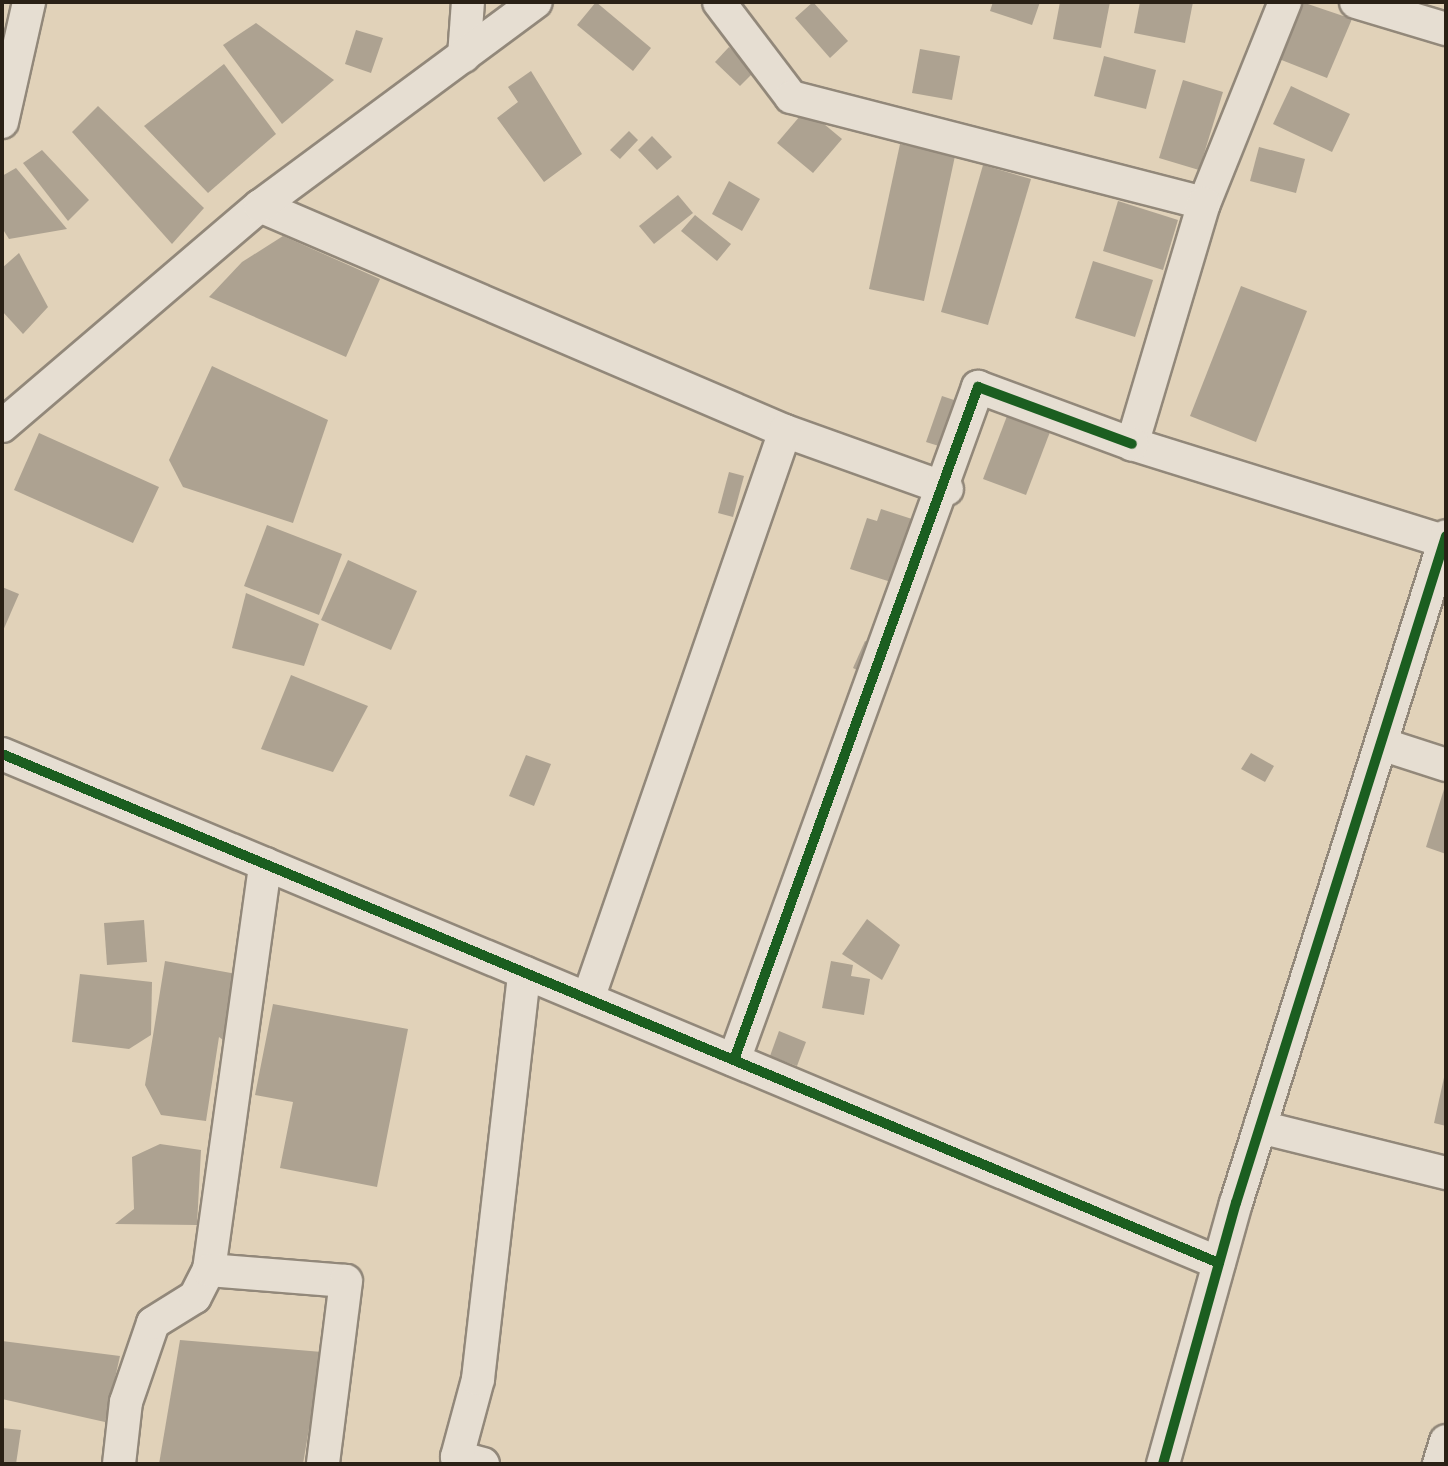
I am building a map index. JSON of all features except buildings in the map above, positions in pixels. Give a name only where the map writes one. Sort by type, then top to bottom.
[{"type":"street","points":[[3,108],[29,2]]},
{"type":"street","points":[[464,56],[468,2]]},
{"type":"street","points":[[2,426],[260,206],[536,2]]},
{"type":"street","points":[[719,2],[791,97],[1204,203]]},
{"type":"street","points":[[1132,444],[1204,203],[1285,2]]},
{"type":"street","points":[[1356,2],[1446,29]]},
{"type":"street","points":[[260,206],[785,431],[947,489]]},
{"type":"street","points":[[734,1060],[947,489],[978,387],[1132,444],[1445,539],[1260,1127],[1163,1464]]},
{"type":"street","points":[[588,999],[785,431]]},
{"type":"street","points":[[1381,744],[1446,765]]},
{"type":"street","points":[[2,754],[1219,1263]]},
{"type":"street","points":[[119,1464],[126,1402],[153,1323],[195,1297],[209,1270],[265,864]]},
{"type":"street","points":[[483,1464],[457,1457],[478,1379],[524,973]]},
{"type":"street","points":[[1260,1127],[1446,1173]]},
{"type":"street","points":[[209,1270],[346,1281],[323,1464]]},
{"type":"street","points":[[1439,1464],[1446,1441]]},
{"type":"cycle path","points":[[734,1060],[978,387],[1132,444]]},
{"type":"cycle path","points":[[1163,1464],[1236,1203],[1446,536]]},
{"type":"cycle path","points":[[2,754],[1219,1263]]}]
